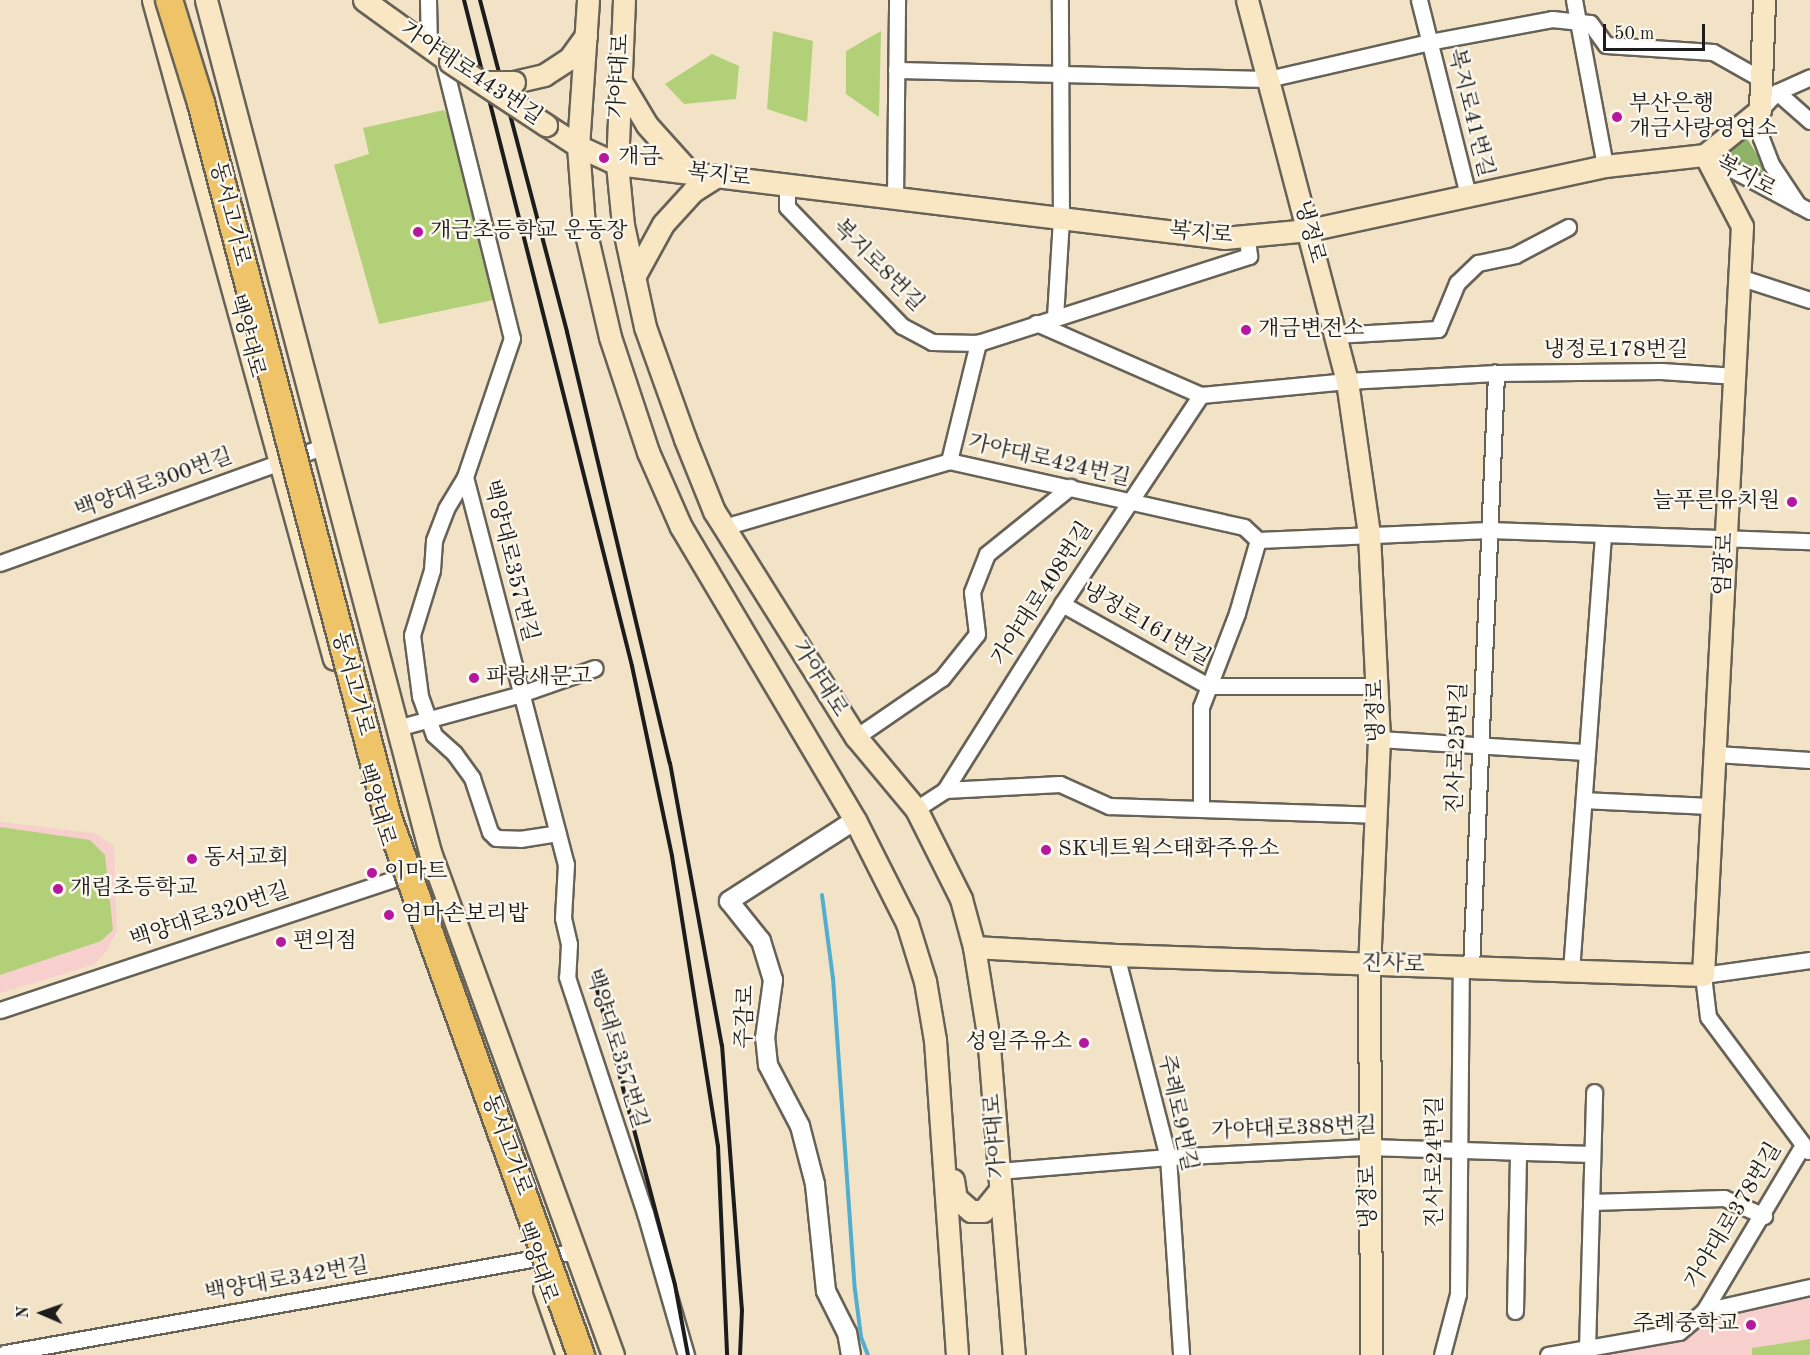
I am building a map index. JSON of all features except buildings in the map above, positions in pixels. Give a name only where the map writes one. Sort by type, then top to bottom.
[{"type":"highway","name":"동서고가로","points":[[169,0],[201,103],[388,817],[581,1355]]},
{"type":"highway","name":"동서고가로","points":[[186,0],[215,96],[403,808],[597,1355]]},
{"type":"main road","name":"백양대로","points":[[153,0],[280,463],[398,877],[567,1355]]},
{"type":"main road","name":"백양대로","points":[[206,0],[435,865],[613,1355]]},
{"type":"main road","name":"가야대로443번길","points":[[364,0],[440,55],[578,146]]},
{"type":"main road","name":"가야대로","points":[[588,0],[578,146],[584,225],[610,337],[648,452],[681,527],[855,820],[907,923],[925,981],[939,1103],[957,1355]]},
{"type":"main road","name":"가야대로","points":[[624,0],[617,164],[622,225],[645,327],[685,440],[724,526],[856,737],[916,809],[961,899],[974,947],[988,1034],[1014,1355]]},
{"type":"main road","name":"냉정로","points":[[1247,0],[1347,381],[1369,534],[1379,739],[1374,815],[1370,964],[1368,1147],[1371,1355]]},
{"type":"main road","points":[[1705,155],[1760,110],[1769,85],[1764,0]]},
{"type":"main road","points":[[481,82],[514,82],[552,70],[569,59],[586,36]]},
{"type":"main road","points":[[620,80],[647,125],[690,173]]},
{"type":"main road","name":"복지로","points":[[578,146],[617,164],[1061,218],[1247,237],[1309,230],[1605,166],[1705,155]]},
{"type":"main road","name":"엄광로","points":[[1703,975],[1742,278],[1742,226],[1705,155]]},
{"type":"main road","points":[[634,277],[663,224],[693,191],[717,176]]},
{"type":"main road","name":"진사로","points":[[974,947],[1116,955],[1703,975]]},
{"type":"main road","points":[[939,1103],[948,1124],[954,1186],[961,1205],[983,1211],[999,1181]]},
{"type":"street","name":"백양대로357번길","points":[[428,0],[512,338],[465,477],[566,864],[563,918],[569,944],[567,977],[645,1213],[686,1355]]},
{"type":"street","points":[[895,198],[897,0]]},
{"type":"street","points":[[1055,317],[1061,218],[1060,0]]},
{"type":"street","name":"복지로41번길","points":[[1419,0],[1468,195]]},
{"type":"street","points":[[1574,0],[1605,166]]},
{"type":"street","name":"복지로41번길","points":[[1268,79],[1501,28],[1552,19],[1578,21]]},
{"type":"street","points":[[1578,21],[1590,23],[1606,45],[1713,52],[1769,85],[1810,121]]},
{"type":"street","points":[[896,70],[1268,79]]},
{"type":"street","points":[[1769,85],[1810,77]]},
{"type":"street","points":[[1760,110],[1761,138],[1771,164],[1804,208]]},
{"type":"street","name":"복지로","points":[[1705,155],[1804,208]]},
{"type":"street","name":"복지로8번길","points":[[787,185],[787,207],[902,326],[932,342],[978,343],[1250,256],[1247,237]]},
{"type":"street","points":[[1335,335],[1438,329],[1456,283],[1478,263],[1515,255],[1568,227]]},
{"type":"street","points":[[1742,278],[1810,300]]},
{"type":"street","points":[[1036,323],[1201,395],[1347,381]]},
{"type":"street","points":[[949,461],[978,343]]},
{"type":"street","name":"냉정로178번길","points":[[1347,381],[1496,373],[1661,371],[1736,376]]},
{"type":"street","points":[[1489,530],[1496,373]]},
{"type":"street","name":"가야대로408번길","points":[[916,809],[945,790],[1062,604],[1201,395]]},
{"type":"street","name":"백양대로300번길","points":[[0,563],[323,447]]},
{"type":"street","name":"가야대로424번길","points":[[724,526],[949,461],[1244,527],[1258,540]]},
{"type":"street","points":[[465,477],[446,509],[434,540],[432,570],[412,635],[413,663],[434,735],[454,753],[472,778],[490,832],[496,838],[519,839],[558,833]]},
{"type":"street","points":[[856,737],[942,678],[977,634],[972,592],[987,554],[1019,524],[1070,487]]},
{"type":"street","points":[[1258,540],[1489,530],[1810,541]]},
{"type":"street","name":"진사로25번길","points":[[1466,967],[1481,746],[1489,530]]},
{"type":"street","points":[[1570,971],[1603,534]]},
{"type":"street","name":"냉정로161번길","points":[[1208,686],[1237,613],[1258,540]]},
{"type":"street","name":"냉정로161번길","points":[[1062,604],[1208,686],[1378,686]]},
{"type":"street","points":[[397,728],[521,694],[595,668]]},
{"type":"street","points":[[1201,809],[1202,707],[1208,686]]},
{"type":"street","points":[[1379,739],[1585,752]]},
{"type":"street","points":[[1716,754],[1810,760]]},
{"type":"street","points":[[945,790],[1060,784],[1108,806],[1374,815]]},
{"type":"street","points":[[1584,800],[1713,806]]},
{"type":"street","name":"주감로","points":[[851,1355],[847,1333],[826,1291],[815,1184],[800,1125],[768,1065],[765,1038],[773,980],[761,941],[729,901],[855,820]]},
{"type":"street","name":"백양대로320번길","points":[[0,1010],[435,865]]},
{"type":"street","name":"주례로9번길","points":[[1116,955],[1168,1157],[1181,1355]]},
{"type":"street","name":"진사로","points":[[1703,975],[1810,960]]},
{"type":"street","name":"진사로24번길","points":[[1442,1355],[1458,1294],[1459,1150],[1466,967]]},
{"type":"street","points":[[1703,975],[1707,1017],[1807,1149]]},
{"type":"street","points":[[1587,1349],[1594,1092]]},
{"type":"street","name":"가야대로388번길","points":[[999,1181],[1168,1157],[1368,1147],[1459,1150],[1518,1155],[1592,1155]]},
{"type":"street","name":"가야대로378번길","points":[[1548,1355],[1679,1332],[1704,1311],[1807,1149]]},
{"type":"street","points":[[1515,1311],[1518,1155]]},
{"type":"street","points":[[1591,1202],[1724,1198],[1764,1216]]},
{"type":"street","name":"백양대로342번길","points":[[5,1353],[576,1251]]},
{"type":"street","name":"가야대로378번길","points":[[1704,1311],[1810,1287]]},
{"type":"shaded area","name":"개림초등학교","points":[[0,822],[94,833],[114,846],[117,931],[107,951],[93,965],[0,993]]},
{"type":"shaded area","name":"주례중학교","points":[[1810,1287],[1810,1355],[1611,1355],[1681,1339],[1704,1311]]},
{"type":"green space","points":[[773,31],[813,41],[807,122],[767,109]]},
{"type":"green space","points":[[881,31],[879,117],[846,94],[846,51]]},
{"type":"green space","points":[[712,54],[739,66],[736,99],[684,104],[665,84]]},
{"type":"green space","name":"개금초등학교 운동장","points":[[444,110],[461,140],[498,299],[379,324],[334,165],[369,154],[363,128]]},
{"type":"green space","points":[[1743,132],[1781,193],[1724,157]]},
{"type":"green space","name":"개림초등학교","points":[[0,827],[90,840],[105,855],[113,930],[101,941],[0,975]]},
{"type":"green space","points":[[1810,1339],[1810,1355],[1752,1355],[1752,1348]]},
{"type":"waterway","points":[[822,895],[833,978],[855,1290],[861,1337],[868,1355]]},
{"type":"railway","points":[[464,0],[632,666],[672,856],[718,1146],[727,1355]]},
{"type":"railway","points":[[480,0],[567,332],[670,763],[722,1045],[742,1310],[740,1355]]},
{"type":"railway","points":[[595,982],[675,1285],[688,1355]]},
{"type":"place","name":"부산은행 개금사랑영업소","points":[[1617,117]]},
{"type":"place","name":"개금","points":[[604,158]]},
{"type":"place","name":"개금초등학교 운동장","points":[[418,232]]},
{"type":"place","name":"개금변전소","points":[[1246,330]]},
{"type":"place","name":"늘푸른유치원","points":[[1792,502]]},
{"type":"place","name":"파랑새문고","points":[[474,678]]},
{"type":"place","name":"SK네트웍스태화주유소","points":[[1046,850]]},
{"type":"place","name":"동서교회","points":[[192,859]]},
{"type":"place","name":"이마트","points":[[372,873]]},
{"type":"place","name":"개림초등학교","points":[[58,889]]},
{"type":"place","name":"엄마손보리밥","points":[[389,915]]},
{"type":"place","name":"편의점","points":[[281,942]]},
{"type":"place","name":"성일주유소","points":[[1084,1043]]},
{"type":"place","name":"주례중학교","points":[[1751,1325]]}]
